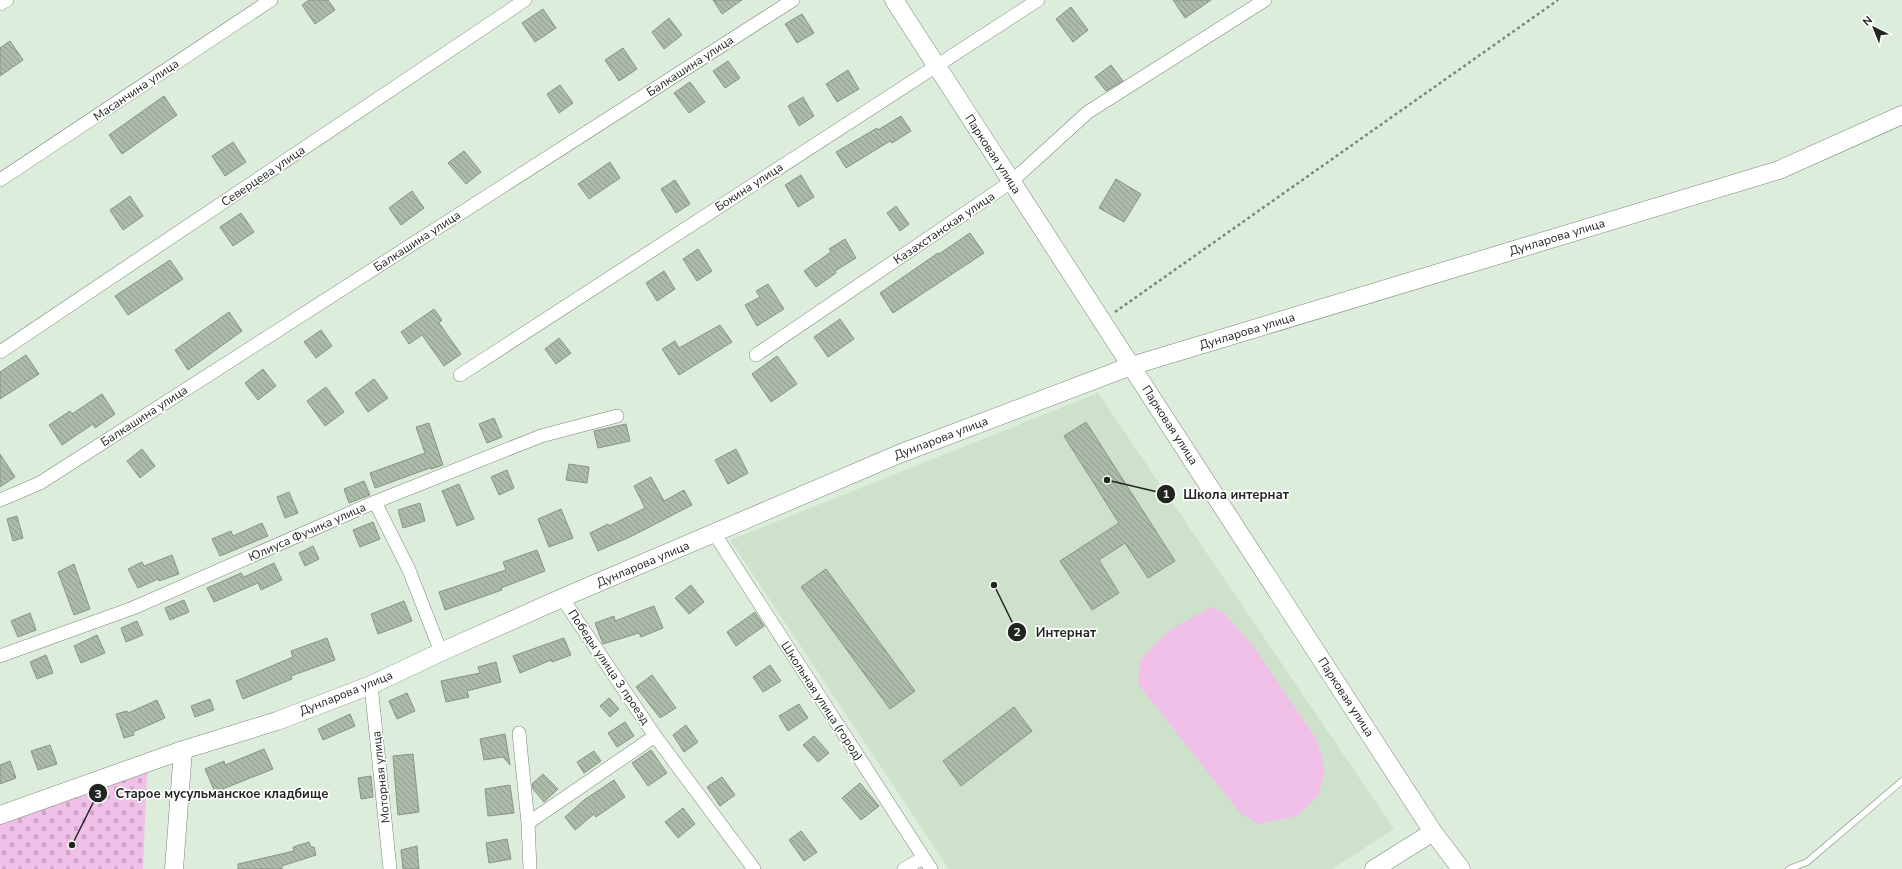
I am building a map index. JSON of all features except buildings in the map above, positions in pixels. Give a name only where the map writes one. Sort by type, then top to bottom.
[{"type":"street","points":[[0,4],[7,0]]},
{"type":"street","name":"Масанчина улица","points":[[0,180],[271,0]]},
{"type":"street","name":"Северцева улица","points":[[0,352],[525,0]]},
{"type":"street","name":"Балкашина улица","points":[[0,500],[40,483],[793,0]]},
{"type":"street","name":"Парковая улица","points":[[894,0],[1433,832],[1461,869]]},
{"type":"street","name":"Бокина улица","points":[[460,375],[1038,0]]},
{"type":"street","name":"Казахстанская улица","points":[[756,355],[1011,182],[1088,112],[1265,0]]},
{"type":"street","name":"Дунларова улица","points":[[0,815],[184,750],[277,721],[371,685],[562,598],[899,454],[1131,366],[1779,170],[1902,115]]},
{"type":"street","name":"Юлиуса Фучика улица","points":[[0,656],[134,608],[375,502],[541,436],[617,416]]},
{"type":"street","points":[[375,502],[409,570],[441,652]]},
{"type":"street","name":"Школьная улица (город)","points":[[714,533],[931,869]]},
{"type":"street","name":"Победы улица 3 проезд","points":[[562,598],[655,736],[754,869]]},
{"type":"street","name":"Моторная улица","points":[[371,685],[390,869]]},
{"type":"street","points":[[519,733],[528,823],[530,869]]},
{"type":"street","name":"Победы улица 3 проезд","points":[[528,823],[655,736]]},
{"type":"street","points":[[174,869],[184,750]]},
{"type":"street","points":[[1374,869],[1433,832]]},
{"type":"street","points":[[904,869],[923,858]]},
{"type":"lane","points":[[1789,869],[1807,862],[1902,781]]},
{"type":"path","points":[[1103,321],[1558,0]]},
{"type":"shaded area","points":[[1098,393],[1394,829],[1332,869],[949,869],[730,540]]},
{"type":"green space","points":[[1211,607],[1224,613],[1252,644],[1317,740],[1325,771],[1318,796],[1297,816],[1258,824],[1240,813],[1138,684],[1140,660],[1168,631]]},
{"type":"green space","points":[[147,772],[143,869],[0,869],[0,820]]},
{"type":"place","name":"Школа интернат","points":[[1107,480]]},
{"type":"place","name":"Интернат","points":[[994,585]]},
{"type":"place","name":"Старое мусульманское кладбище","points":[[72,845]]}]
